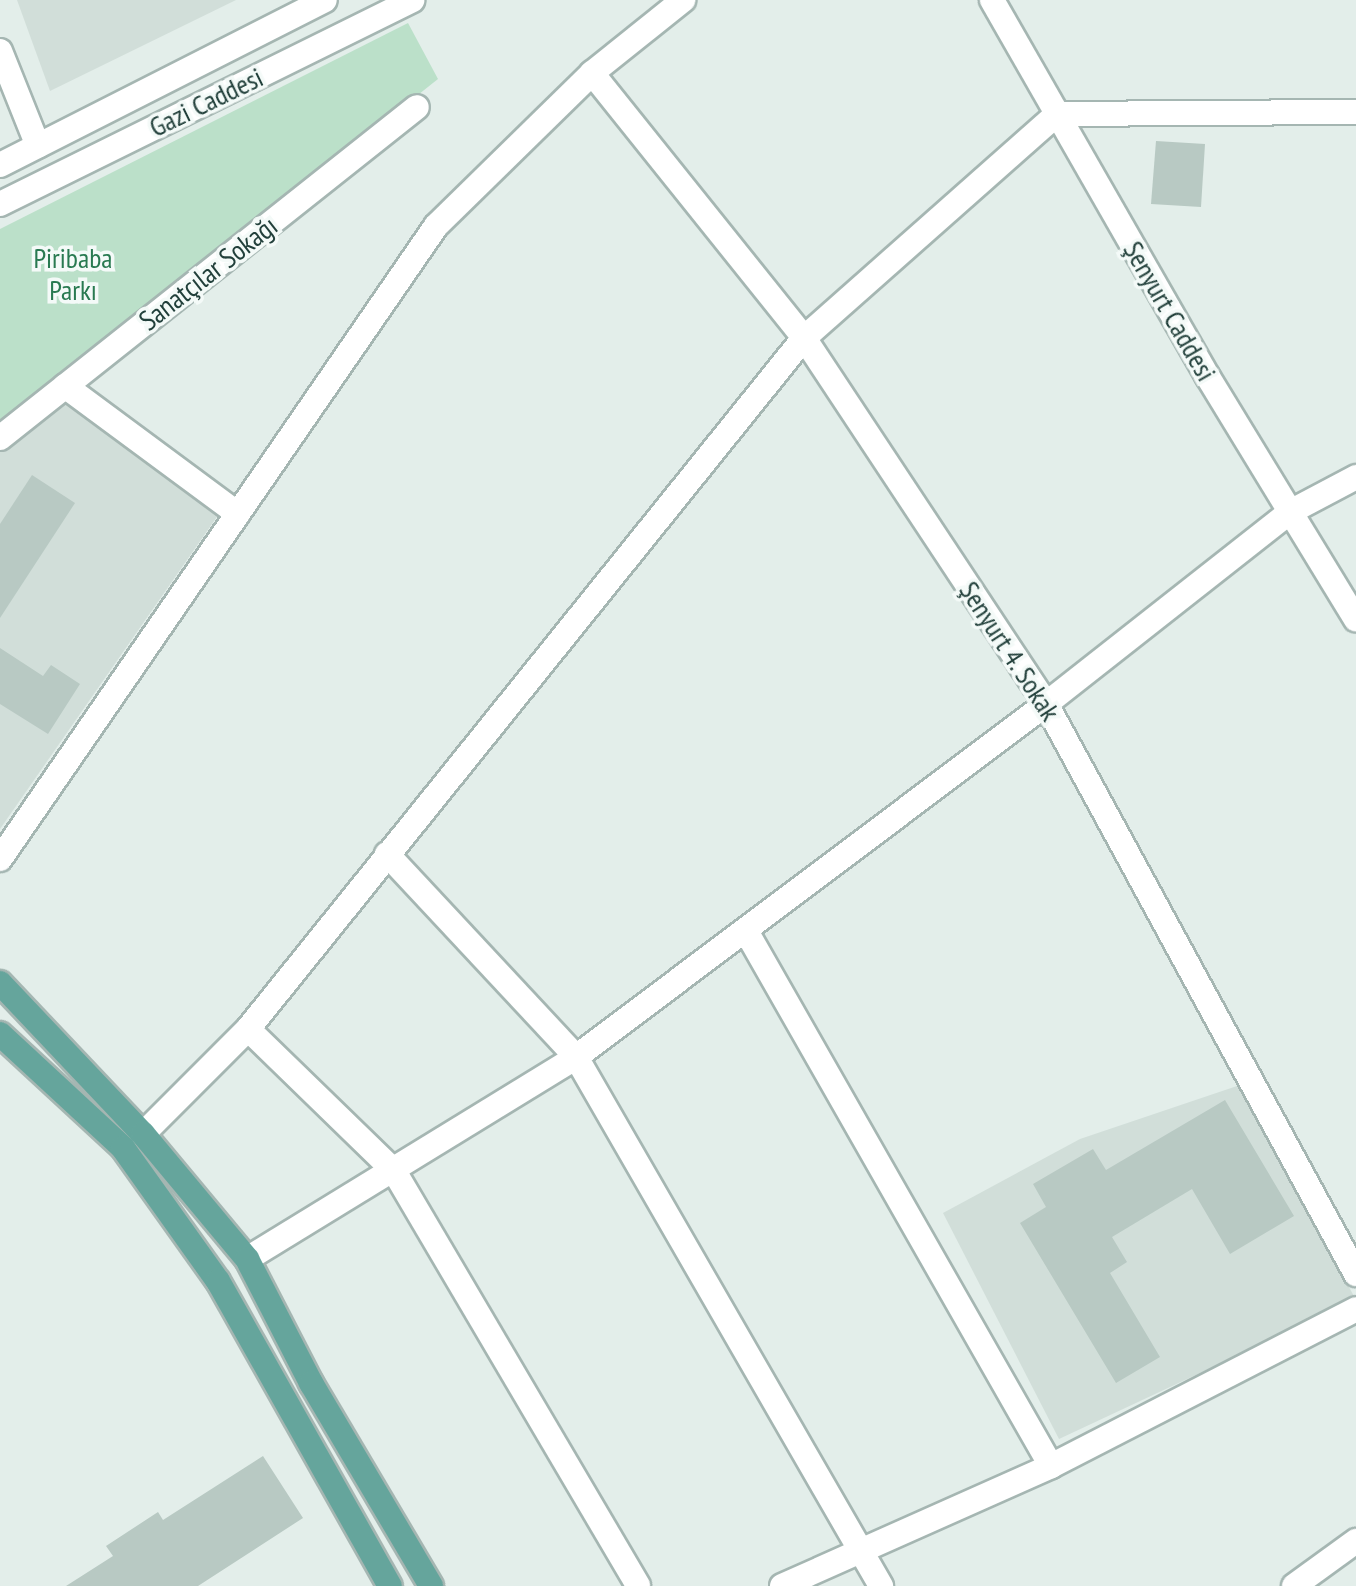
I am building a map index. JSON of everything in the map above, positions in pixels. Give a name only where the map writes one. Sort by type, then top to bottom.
[{"type":"main road","points":[[0,983],[143,1134],[247,1259],[311,1383],[431,1586]]},
{"type":"main road","points":[[0,1034],[123,1148],[200,1257],[390,1586]]},
{"type":"street","name":"Gazi Caddesi","points":[[0,165],[325,0]]},
{"type":"street","name":"Gazi Caddesi","points":[[0,204],[412,0]]},
{"type":"street","points":[[0,859],[436,226],[592,73],[683,0]]},
{"type":"street","name":"Şenyurt Caddesi","points":[[992,0],[1290,512],[1356,619]]},
{"type":"street","points":[[0,51],[38,146]]},
{"type":"street","name":"Şenyurt 4. Sokak","points":[[592,73],[804,338],[1046,704],[1356,1274]]},
{"type":"street","name":"Sanatçılar Sokağı","points":[[0,438],[417,107]]},
{"type":"street","points":[[143,1134],[248,1029],[804,338],[1057,114],[1356,112]]},
{"type":"street","points":[[65,386],[238,514]]},
{"type":"street","points":[[247,1259],[576,1057],[1046,704],[1290,512],[1356,477]]},
{"type":"street","points":[[387,854],[576,1057],[881,1586]]},
{"type":"street","points":[[746,931],[1051,1466]]},
{"type":"street","points":[[248,1029],[394,1171],[638,1586]]},
{"type":"street","points":[[782,1586],[1051,1466],[1356,1309]]},
{"type":"street","points":[[1294,1586],[1356,1541]]},
{"type":"shaded area","points":[[17,0],[236,0],[50,91]]},
{"type":"shaded area","points":[[65,394],[221,511],[0,829],[0,448]]},
{"type":"shaded area","points":[[1240,1085],[1356,1300],[1059,1439],[943,1213],[1080,1139]]},
{"type":"green space","name":"Piribaba Parkı","points":[[408,23],[438,79],[0,427],[0,229]]},
{"type":"building","points":[[1156,141],[1205,144],[1201,207],[1151,204]]},
{"type":"building","points":[[32,475],[75,503],[0,618],[0,524]]},
{"type":"building","points":[[0,648],[43,676],[51,665],[80,684],[48,734],[0,704]]},
{"type":"building","points":[[1225,1100],[1294,1216],[1230,1254],[1192,1189],[1112,1237],[1127,1262],[1110,1273],[1160,1357],[1116,1383],[1020,1223],[1046,1207],[1033,1184],[1093,1149],[1106,1170]]},
{"type":"building","points":[[263,1456],[303,1518],[198,1586],[66,1586],[113,1556],[106,1546],[158,1512],[163,1520]]}]
